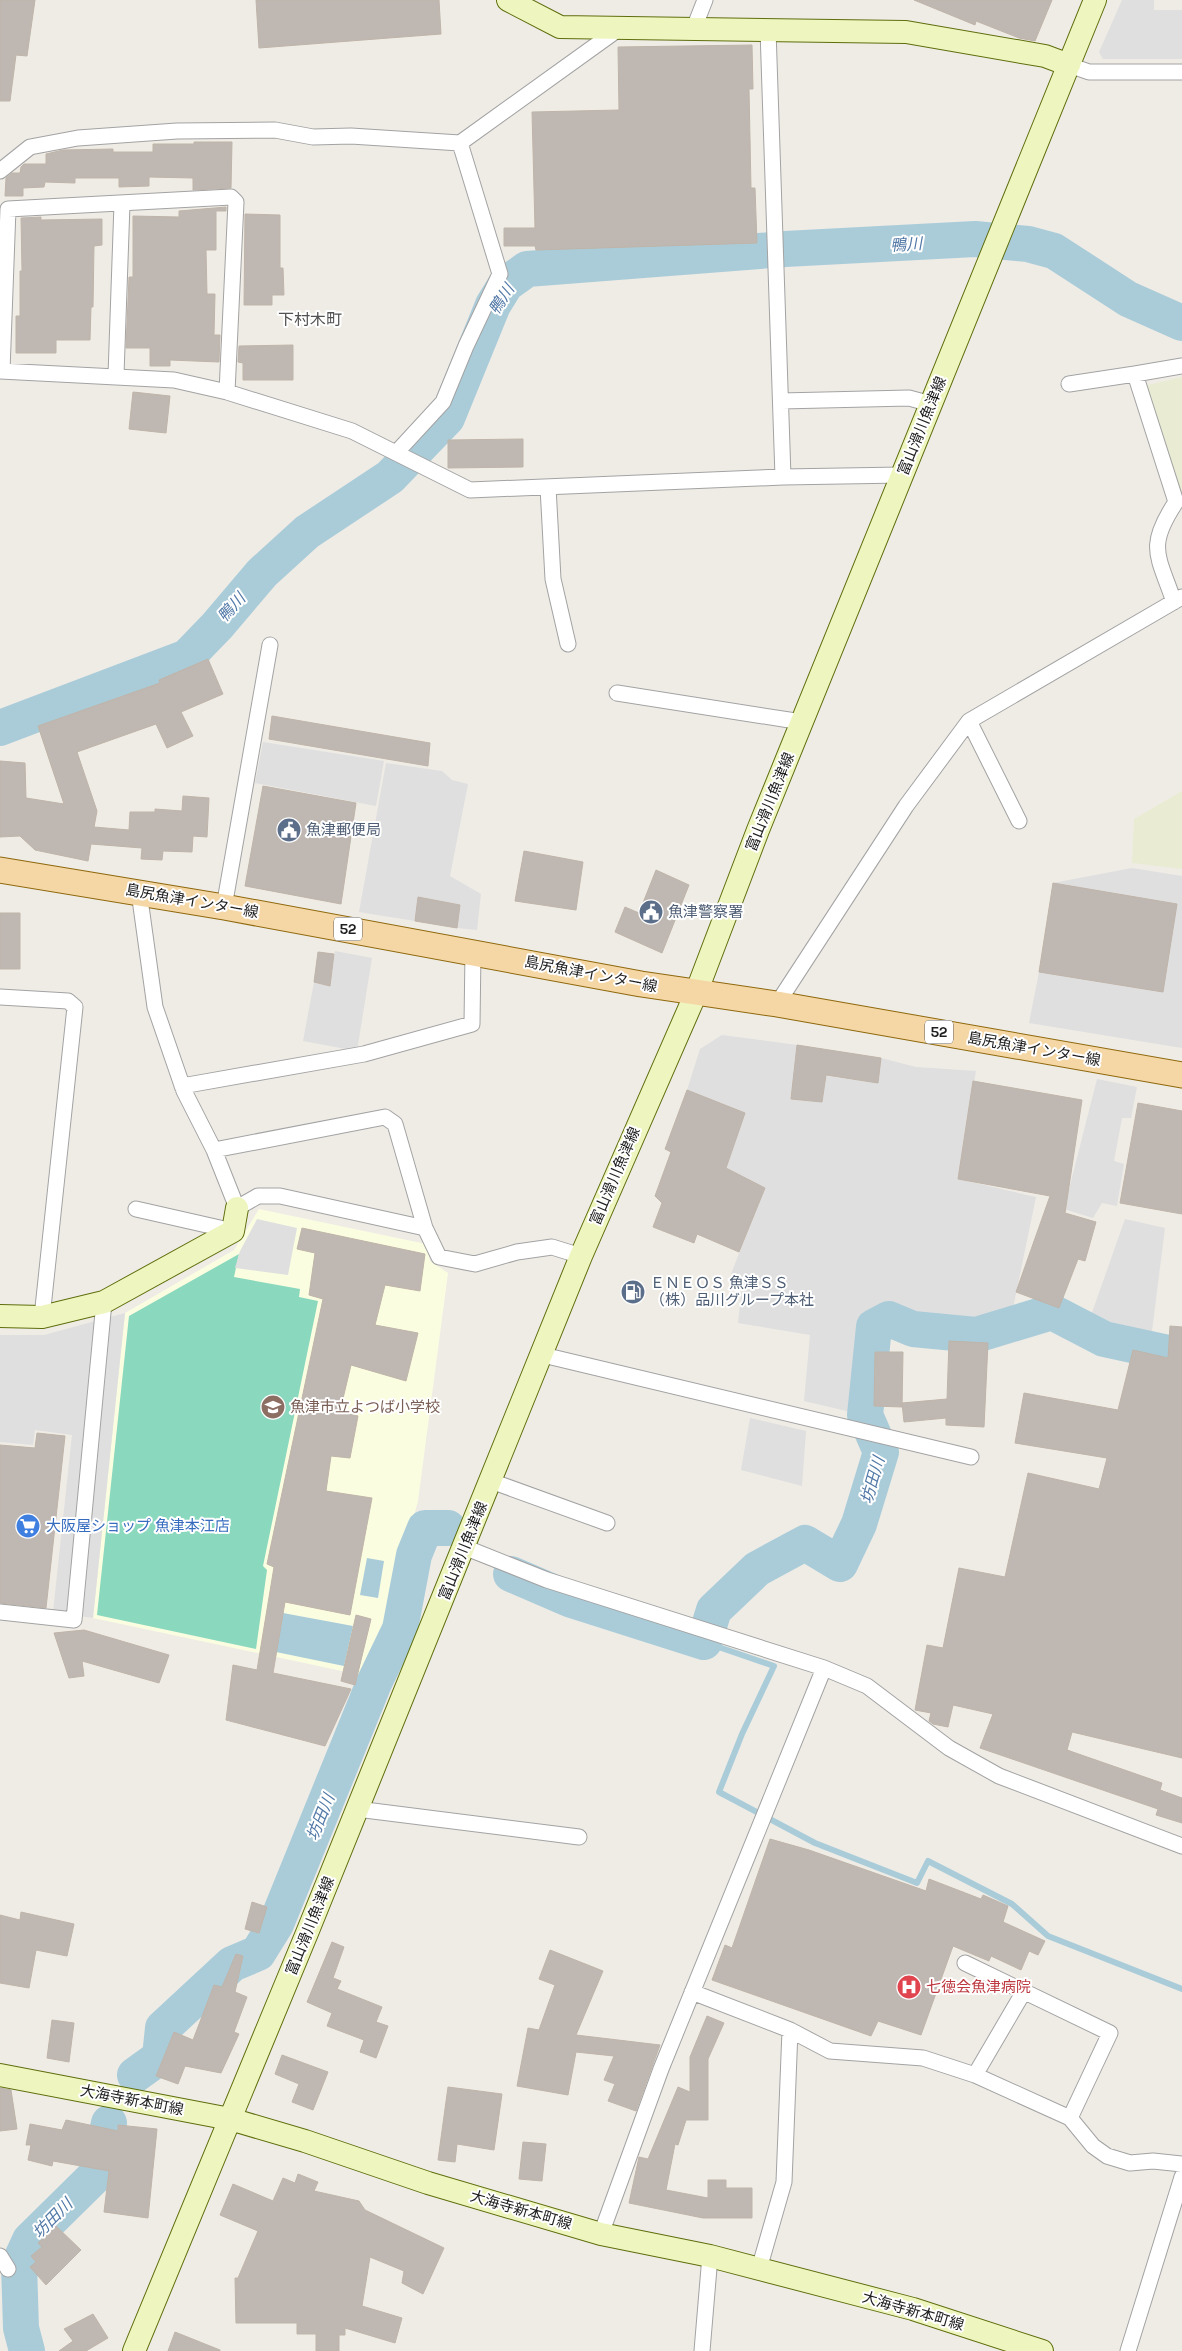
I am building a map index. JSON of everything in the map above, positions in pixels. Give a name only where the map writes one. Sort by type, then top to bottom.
[{"type":"main road","name":"富山滑川魚津線","points":[[134,2351],[358,1809],[581,1256],[696,993],[802,722],[1095,0]]},
{"type":"main road","points":[[515,2],[560,27],[906,32],[1045,56],[1069,65]]},
{"type":"main road","name":"島尻魚津インター線","points":[[0,870],[224,907],[696,993],[777,1004],[1182,1075]]},
{"type":"main road","points":[[0,1316],[42,1317],[104,1302],[233,1230],[237,1208]]},
{"type":"main road","name":"大海寺新本町線","points":[[0,2074],[230,2119],[305,2141],[428,2183],[601,2234],[710,2256],[913,2309],[1005,2345],[1042,2351]]},
{"type":"street","points":[[694,28],[705,0]]},
{"type":"street","points":[[0,171],[30,147],[78,138],[177,131],[274,130],[312,137],[351,136],[460,143],[620,28]]},
{"type":"street","points":[[768,30],[783,477]]},
{"type":"street","points":[[1069,65],[1089,72],[1182,72]]},
{"type":"street","points":[[396,453],[443,402],[466,346],[500,274],[460,143]]},
{"type":"street","points":[[228,392],[236,202],[231,197],[8,209],[1,371],[116,375],[174,380],[228,392],[352,431],[470,490],[783,477],[902,475]]},
{"type":"street","points":[[116,375],[122,204]]},
{"type":"street","points":[[1069,384],[1182,366]]},
{"type":"street","points":[[777,1004],[906,806],[969,721],[1178,599],[1155,547],[1162,523],[1176,502],[1135,374]]},
{"type":"street","points":[[781,400],[909,398],[931,404]]},
{"type":"street","points":[[548,487],[553,579],[568,644]]},
{"type":"street","points":[[224,907],[270,645]]},
{"type":"street","points":[[617,693],[802,722]]},
{"type":"street","points":[[969,721],[1019,820]]},
{"type":"street","points":[[139,892],[155,1007],[182,1086],[214,1150],[237,1208],[258,1196],[280,1196],[425,1228]]},
{"type":"street","points":[[182,1086],[364,1054],[472,1024],[473,952]]},
{"type":"street","points":[[0,997],[68,1001],[75,1007],[42,1317]]},
{"type":"street","points":[[214,1150],[385,1117],[395,1124],[425,1228],[439,1257],[475,1264],[517,1252],[552,1247],[581,1256]]},
{"type":"street","points":[[136,1209],[233,1230]]},
{"type":"street","points":[[0,1612],[74,1620],[104,1302]]},
{"type":"street","points":[[542,1354],[971,1457]]},
{"type":"street","points":[[491,1480],[607,1522]]},
{"type":"street","points":[[464,1547],[547,1580],[824,1668],[867,1686],[949,1748],[999,1776],[1182,1846]]},
{"type":"street","points":[[601,2234],[661,2070],[824,1668]]},
{"type":"street","points":[[358,1809],[579,1837]]},
{"type":"street","points":[[965,1963],[1110,2034],[1070,2118]]},
{"type":"street","points":[[692,1992],[790,2030],[830,2051],[923,2058],[975,2075],[1070,2118],[1093,2146],[1107,2156],[1130,2163],[1153,2161],[1182,2164]]},
{"type":"street","points":[[975,2075],[1023,1993]]},
{"type":"street","points":[[759,2269],[784,2182],[790,2030]]},
{"type":"street","points":[[1128,2351],[1182,2177]]},
{"type":"street","points":[[702,2351],[710,2256]]},
{"type":"shaded area","points":[[1122,0],[1154,0],[1154,10],[1182,10],[1182,59],[1103,59],[1099,52]]},
{"type":"shaded area","points":[[1182,377],[1182,493],[1144,386]]},
{"type":"shaded area","points":[[263,742],[384,761],[376,806],[255,783]]},
{"type":"shaded area","points":[[386,763],[442,771],[452,780],[468,784],[450,876],[481,894],[477,930],[457,928],[460,905],[419,897],[415,921],[359,912]]},
{"type":"shaded area","points":[[1182,791],[1182,869],[1132,863],[1134,819]]},
{"type":"shaded area","points":[[1132,868],[1182,876],[1182,1048],[1029,1023],[1039,972],[1163,991],[1176,904],[1053,883]]},
{"type":"shaded area","points":[[335,951],[372,958],[357,1051],[303,1041],[314,982],[330,985]]},
{"type":"shaded area","points":[[722,1035],[797,1045],[791,1099],[822,1102],[826,1076],[878,1083],[881,1058],[916,1067],[976,1071],[958,1179],[1036,1197],[1012,1313],[943,1325],[918,1323],[905,1317],[904,1313],[880,1312],[870,1321],[863,1336],[855,1413],[804,1401],[810,1335],[738,1323],[743,1277],[731,1274],[765,1188],[726,1168],[744,1114],[687,1090],[700,1049]]},
{"type":"shaded area","points":[[1097,1079],[1137,1087],[1131,1118],[1122,1118],[1114,1161],[1124,1164],[1117,1206],[1102,1203],[1093,1218],[1064,1209]]},
{"type":"shaded area","name":"魚津市立よつば小学校","points":[[259,1209],[426,1244],[430,1261],[448,1273],[418,1501],[370,1677],[93,1618],[125,1313],[234,1250]]},
{"type":"shaded area","points":[[257,1219],[297,1228],[288,1275],[235,1268],[240,1251]]},
{"type":"shaded area","points":[[1125,1219],[1165,1228],[1151,1339],[1088,1324]]},
{"type":"shaded area","points":[[125,1313],[93,1618],[53,1612],[72,1435],[35,1430],[33,1445],[0,1442],[0,1335],[44,1335]]},
{"type":"shaded area","points":[[750,1418],[806,1431],[802,1486],[741,1470]]},
{"type":"green space","points":[[239,1254],[234,1277],[300,1289],[299,1297],[318,1301],[263,1566],[267,1570],[256,1649],[97,1615],[129,1316]]},
{"type":"water","points":[[367,1558],[384,1561],[378,1598],[360,1595]]},
{"type":"water","points":[[283,1613],[353,1626],[344,1666],[276,1652]]},
{"type":"building","points":[[0,0],[35,0],[27,56],[16,55],[10,101],[0,101]]},
{"type":"building","points":[[256,0],[439,0],[441,34],[259,48]]},
{"type":"building","points":[[914,0],[1052,0],[1035,41],[1019,38],[976,21],[975,25]]},
{"type":"building","points":[[752,45],[753,89],[749,89],[751,188],[755,188],[757,243],[536,250],[535,246],[504,246],[504,228],[535,228],[532,112],[619,110],[618,47]]},
{"type":"building","points":[[194,142],[232,142],[231,188],[193,190],[193,178],[149,177],[149,186],[119,187],[119,178],[75,178],[75,183],[45,182],[44,187],[23,188],[23,196],[5,196],[6,178],[12,173],[20,173],[21,167],[24,164],[46,164],[46,154],[63,150],[113,149],[113,152],[153,152],[153,144],[194,144]]},
{"type":"building","points":[[226,207],[226,211],[216,211],[216,250],[206,250],[207,294],[215,294],[214,335],[220,335],[219,362],[170,360],[170,366],[150,366],[150,348],[126,348],[129,277],[133,277],[133,216],[179,217],[179,211]]},
{"type":"building","points":[[245,214],[280,215],[280,268],[283,268],[284,295],[272,295],[272,305],[244,305]]},
{"type":"building","points":[[41,217],[41,220],[102,219],[102,245],[94,246],[93,307],[91,307],[90,340],[56,340],[56,353],[16,353],[16,316],[20,316],[20,271],[22,271],[21,218]]},
{"type":"building","points":[[293,345],[293,380],[243,380],[243,363],[238,362],[239,346]]},
{"type":"building","points":[[133,392],[170,396],[166,433],[129,429]]},
{"type":"building","points":[[523,439],[523,467],[448,468],[448,440]]},
{"type":"building","points":[[208,659],[223,694],[181,712],[193,736],[167,748],[156,724],[77,752],[97,811],[94,827],[129,830],[130,812],[155,812],[155,809],[182,811],[183,796],[209,798],[207,837],[193,836],[192,852],[163,851],[162,860],[141,859],[142,848],[91,844],[88,861],[35,850],[20,836],[0,837],[0,761],[25,763],[26,798],[64,804],[38,726],[160,683],[159,680]]},
{"type":"building","points":[[272,716],[430,743],[428,766],[269,739]]},
{"type":"building","points":[[263,786],[356,803],[341,904],[245,886]]},
{"type":"building","points":[[524,851],[583,862],[576,910],[515,901]]},
{"type":"building","points":[[656,870],[689,885],[662,953],[615,932],[625,907],[639,913]]},
{"type":"building","points":[[1053,883],[1177,904],[1163,992],[1039,972]]},
{"type":"building","points":[[418,897],[460,905],[457,928],[415,921]]},
{"type":"building","points":[[0,913],[20,913],[20,969],[0,969]]},
{"type":"building","points":[[318,952],[334,954],[330,986],[314,982]]},
{"type":"building","points":[[797,1045],[881,1058],[878,1083],[826,1075],[822,1102],[791,1099]]},
{"type":"building","points":[[973,1081],[1082,1100],[1065,1213],[1096,1222],[1085,1261],[1078,1259],[1059,1308],[1016,1292],[1050,1196],[958,1179]]},
{"type":"building","points":[[687,1090],[745,1113],[726,1168],[765,1188],[739,1252],[697,1234],[694,1243],[653,1227],[662,1203],[655,1196],[671,1152],[665,1149]]},
{"type":"building","points":[[1138,1103],[1182,1111],[1182,1214],[1120,1203]]},
{"type":"building","points":[[302,1228],[425,1254],[420,1291],[385,1285],[375,1325],[418,1333],[406,1381],[351,1365],[340,1411],[358,1416],[350,1458],[331,1456],[326,1491],[372,1498],[350,1615],[285,1602],[273,1673],[351,1689],[325,1746],[226,1720],[233,1665],[257,1670],[274,1567],[267,1564],[323,1299],[309,1295],[315,1253],[297,1249]]},
{"type":"building","points":[[1170,1326],[1182,1327],[1182,1758],[1072,1732],[1067,1750],[1162,1783],[1160,1790],[1182,1798],[1182,1823],[1156,1815],[1158,1809],[980,1748],[993,1714],[953,1705],[948,1727],[933,1724],[929,1721],[931,1713],[915,1710],[927,1645],[943,1648],[959,1568],[1005,1577],[1028,1473],[1099,1489],[1107,1458],[1015,1443],[1024,1393],[1118,1410],[1133,1350],[1168,1358]]},
{"type":"building","points":[[949,1341],[988,1343],[984,1427],[946,1425],[946,1418],[904,1422],[902,1403],[947,1399]]},
{"type":"building","points":[[875,1352],[903,1352],[902,1407],[874,1406]]},
{"type":"building","name":"大阪屋ショップ 魚津本江店","points":[[37,1433],[65,1436],[46,1608],[0,1603],[0,1445],[35,1448]]},
{"type":"building","points":[[356,1615],[371,1619],[355,1685],[341,1681]]},
{"type":"building","points":[[84,1630],[169,1655],[159,1683],[82,1661],[84,1676],[69,1678],[54,1633]]},
{"type":"building","points":[[770,1839],[809,1850],[926,1891],[929,1879],[981,1899],[983,1895],[1008,1906],[1003,1922],[1045,1941],[1038,1955],[1029,1951],[1021,1970],[991,1956],[989,1961],[953,1946],[921,2035],[878,2021],[871,2036],[712,1980],[725,1945],[732,1948]]},
{"type":"building","points":[[252,1902],[267,1907],[259,1933],[245,1929]]},
{"type":"building","points":[[21,1912],[74,1924],[67,1956],[36,1950],[29,1988],[0,1983],[0,1915],[20,1920]]},
{"type":"building","points":[[332,1942],[344,1947],[333,1978],[341,1981],[337,1989],[382,2007],[376,2022],[388,2026],[376,2058],[360,2052],[364,2040],[327,2026],[332,2013],[307,2002]]},
{"type":"building","points":[[550,1950],[603,1971],[576,2035],[660,2045],[636,2111],[608,2101],[615,2084],[604,2080],[614,2056],[576,2052],[568,2095],[517,2086],[528,2028],[539,2030],[555,1985],[539,1979]]},
{"type":"building","points":[[236,1954],[243,1956],[235,1992],[247,1997],[234,2032],[239,2034],[221,2073],[185,2066],[178,2084],[156,2076],[174,2032],[193,2040],[214,1985],[222,1987]]},
{"type":"building","points":[[707,2016],[724,2023],[708,2059],[708,2120],[686,2120],[678,2145],[675,2144],[666,2190],[708,2198],[708,2180],[726,2180],[726,2188],[752,2188],[752,2218],[703,2218],[629,2203],[639,2157],[648,2159],[678,2087],[690,2092],[690,2057]]},
{"type":"building","points":[[52,2020],[74,2023],[69,2062],[47,2058]]},
{"type":"building","points":[[282,2055],[328,2072],[313,2110],[292,2102],[299,2084],[275,2074]]},
{"type":"building","points":[[448,2087],[502,2094],[494,2150],[457,2144],[455,2162],[438,2160]]},
{"type":"building","points":[[0,2088],[11,2090],[17,2129],[0,2131]]},
{"type":"building","points":[[66,2120],[118,2131],[118,2125],[157,2129],[148,2218],[104,2212],[109,2171],[53,2161],[52,2166],[28,2160],[31,2145],[26,2145],[30,2124],[62,2130]]},
{"type":"building","points":[[523,2142],[546,2144],[542,2181],[519,2179]]},
{"type":"building","points":[[298,2174],[318,2182],[314,2191],[359,2201],[365,2210],[444,2248],[423,2294],[402,2283],[404,2271],[370,2257],[362,2306],[402,2318],[395,2343],[345,2328],[345,2335],[339,2335],[339,2351],[316,2351],[316,2334],[297,2334],[297,2323],[236,2323],[235,2278],[238,2278],[258,2231],[220,2215],[233,2184],[273,2201],[283,2178],[295,2183]]},
{"type":"building","points":[[56,2226],[81,2250],[46,2285],[30,2267],[36,2262],[31,2256],[42,2247],[38,2243]]},
{"type":"building","points":[[93,2314],[108,2338],[86,2351],[59,2351],[73,2341],[64,2329]]},
{"type":"building","points":[[175,2332],[220,2350],[220,2351],[168,2351]]},
{"type":"waterway","name":"鴨川","points":[[0,728],[187,657],[217,626],[262,573],[307,532],[390,477],[447,418],[493,305],[506,284],[527,269],[785,249],[975,239],[1028,244],[1054,251],[1128,299],[1182,323]]},
{"type":"waterway","name":"坊田川","points":[[511,1574],[569,1599],[704,1642],[714,1610],[757,1569],[805,1543],[840,1564],[859,1524],[881,1452],[865,1415],[874,1327],[889,1319],[913,1329],[976,1335],[1052,1312],[1104,1339],[1182,1356]]},
{"type":"waterway","name":"坊田川","points":[[135,2075],[160,2057],[163,2028],[232,1964],[258,1953],[276,1924],[374,1683],[400,1629],[414,1555],[425,1528],[448,1528]]},
{"type":"waterway","points":[[704,1642],[774,1666],[742,1734],[719,1792],[815,1843],[917,1883],[928,1861],[1012,1904],[1048,1936],[1182,1989]]},
{"type":"waterway","name":"坊田川","points":[[27,2351],[21,2328],[19,2264],[30,2240],[98,2173],[109,2123]]},
{"type":"place","name":"魚津郵便局","points":[[289,830]]},
{"type":"place","name":"魚津警察署","points":[[651,912]]},
{"type":"place","name":"ＥＮＥＯＳ 魚津ＳＳ （株）品川グループ本社","points":[[633,1292]]},
{"type":"place","name":"魚津市立よつば小学校","points":[[273,1407]]},
{"type":"place","name":"大阪屋ショップ 魚津本江店","points":[[28,1526]]},
{"type":"place","name":"七徳会魚津病院","points":[[909,1987]]},
{"type":"district","name":"下村木町","points":[[310,319]]}]
